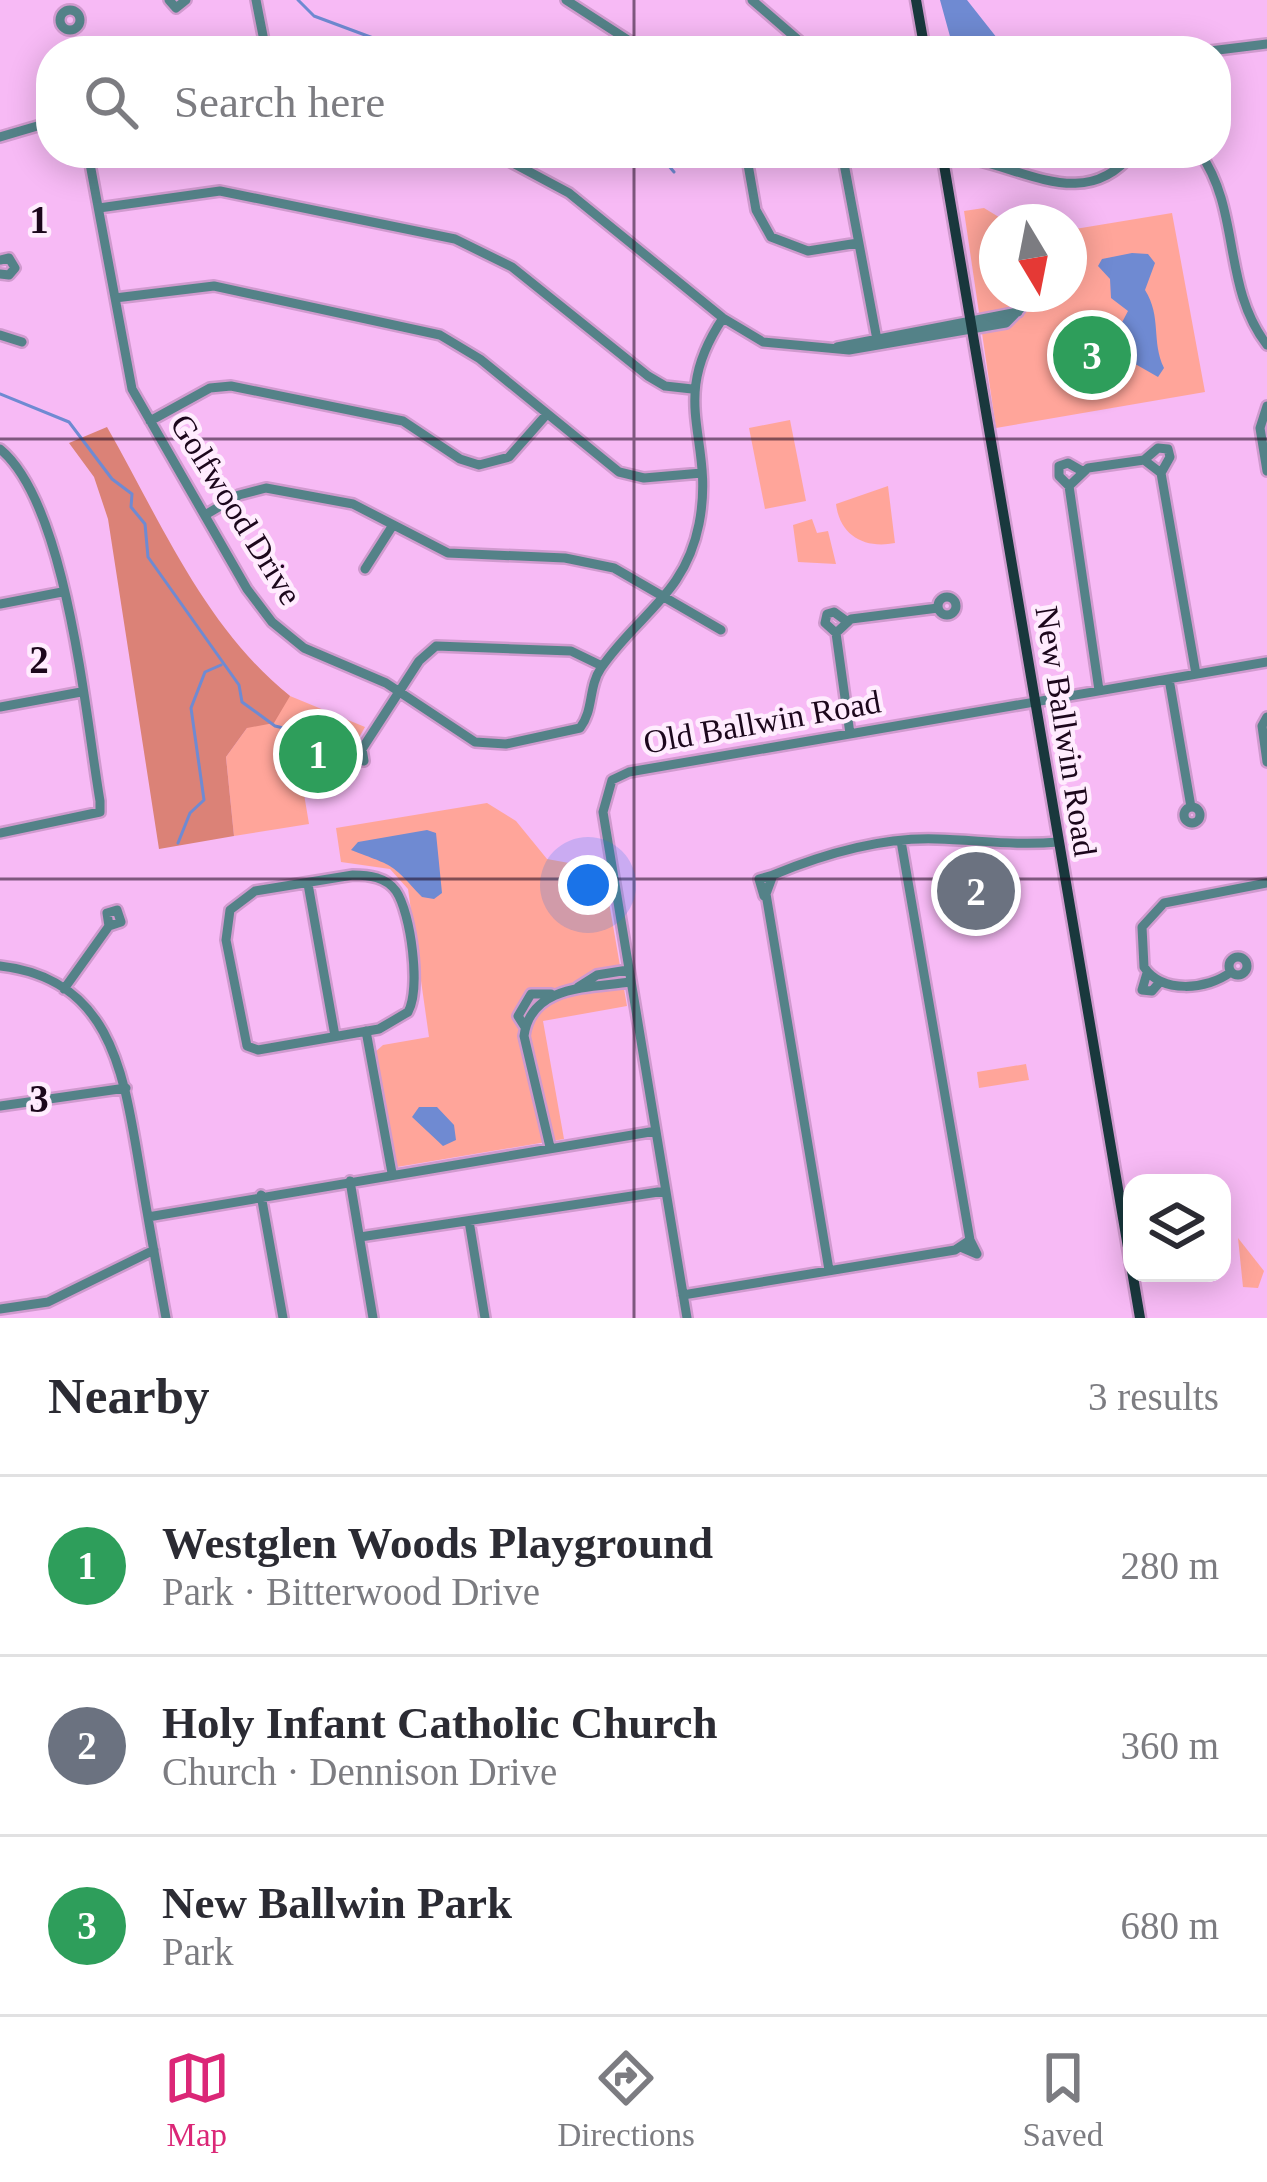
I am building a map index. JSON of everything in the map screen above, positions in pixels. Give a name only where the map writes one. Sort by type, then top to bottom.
[{"type":"main road","points":[[916,0],[922,36]]},
{"type":"main road","name":"New Ballwin Road","points":[[944,168],[1139,1318]]},
{"type":"street","points":[[169,0],[176,8],[186,0]]},
{"type":"street","points":[[256,0],[263,36]]},
{"type":"street","points":[[566,0],[622,36]]},
{"type":"street","points":[[752,0],[794,36]]},
{"type":"street","points":[[1231,48],[1267,44]]},
{"type":"street","points":[[0,137],[36,126]]},
{"type":"street","name":"Golfwood Drive","points":[[91,168],[132,389],[247,589],[278,627],[326,660],[400,692],[464,736],[485,744],[568,733],[586,719],[602,666]]},
{"type":"street","points":[[522,168],[569,193],[723,318],[776,346],[837,347],[1011,321],[1018,312]]},
{"type":"street","points":[[749,168],[756,210],[779,244],[808,251],[858,243]]},
{"type":"street","points":[[845,168],[877,340]]},
{"type":"street","points":[[1007,168],[1044,182],[1069,185],[1117,168]]},
{"type":"street","points":[[1209,168],[1221,190],[1241,302],[1267,345]]},
{"type":"street","points":[[99,208],[220,191],[455,239],[512,267],[648,376],[665,386],[692,389]]},
{"type":"street","points":[[0,260],[9,258],[15,268],[9,275],[0,274]]},
{"type":"street","points":[[115,298],[214,286],[419,328],[463,346],[626,475],[702,473]]},
{"type":"street","points":[[364,761],[362,749],[424,654],[443,645],[572,650],[602,666],[667,598],[694,545],[702,473],[692,389],[702,350],[723,318]]},
{"type":"street","points":[[0,335],[22,342]]},
{"type":"street","points":[[150,421],[210,388],[231,386],[403,421],[460,459],[486,465],[514,453],[548,414]]},
{"type":"street","points":[[1267,406],[1260,428],[1267,470]]},
{"type":"street","points":[[1099,690],[1070,487],[1059,476],[1059,466],[1068,463],[1082,471],[1144,460],[1158,448],[1168,449],[1171,458],[1161,473]]},
{"type":"street","points":[[0,449],[23,473],[43,510],[100,812],[0,833]]},
{"type":"street","points":[[1144,460],[1161,473],[1196,674]]},
{"type":"street","points":[[1070,487],[1082,471]]},
{"type":"street","points":[[205,515],[239,495],[266,488],[353,505],[423,544],[460,555],[605,565],[721,630]]},
{"type":"street","points":[[365,569],[393,525]]},
{"type":"street","points":[[0,604],[62,592]]},
{"type":"street","points":[[850,734],[836,633],[825,623],[826,614],[845,620],[938,608]]},
{"type":"street","points":[[836,633],[845,620]]},
{"type":"street","name":"Old Ballwin Road","points":[[687,1318],[602,812],[612,780],[629,772],[1267,662]]},
{"type":"street","points":[[1169,679],[1191,807]]},
{"type":"street","points":[[0,706],[81,692]]},
{"type":"street","points":[[1267,717],[1262,726],[1267,762]]},
{"type":"street","points":[[682,1295],[966,1244],[901,841]]},
{"type":"street","points":[[829,1270],[766,897],[773,875],[833,854],[901,841],[1019,846],[1058,842]]},
{"type":"street","points":[[369,875],[389,884],[399,897],[416,994],[402,1018],[366,1031],[258,1050],[247,1046],[226,940],[226,918],[242,897],[369,875]]},
{"type":"street","points":[[308,884],[335,1036]]},
{"type":"street","points":[[1232,972],[1178,986],[1160,983],[1148,973],[1140,933],[1158,906],[1267,884]]},
{"type":"street","points":[[64,989],[109,926]]},
{"type":"street","points":[[0,966],[26,970],[64,989],[104,1030],[126,1088],[166,1318]]},
{"type":"street","points":[[550,1148],[525,1028],[551,994],[573,991],[597,975],[629,976]]},
{"type":"street","points":[[366,1031],[392,1173]]},
{"type":"street","points":[[0,1106],[126,1088]]},
{"type":"street","points":[[148,1216],[656,1131]]},
{"type":"street","points":[[350,1181],[373,1318]]},
{"type":"street","points":[[360,1238],[665,1191]]},
{"type":"street","points":[[261,1195],[283,1318]]},
{"type":"street","points":[[469,1221],[485,1318]]},
{"type":"street","points":[[0,1309],[47,1302],[154,1250]]},
{"type":"shaded area","points":[[979,209],[979,312],[1087,312],[1087,227],[1172,213],[1205,392],[996,428],[964,211]]},
{"type":"shaded area","points":[[790,420],[806,501],[765,509],[749,428]]},
{"type":"shaded area","points":[[107,427],[209,606],[260,669],[290,696],[274,723],[247,728],[226,757],[234,836],[159,849],[108,519],[94,477],[69,443]]},
{"type":"shaded area","points":[[888,486],[895,543],[874,544],[856,538],[843,524],[836,504]]},
{"type":"shaded area","points":[[812,519],[817,533],[828,531],[836,564],[798,562],[793,525]]},
{"type":"shaded area","points":[[261,673],[290,696],[365,727],[345,762],[301,776],[309,824],[234,836],[226,757],[247,728]]},
{"type":"shaded area","points":[[487,803],[516,821],[547,859],[580,865],[602,862],[627,1006],[543,1021],[564,1139],[397,1167],[374,1053],[383,1045],[429,1037],[408,889],[390,869],[341,862],[336,828]]},
{"type":"shaded area","points":[[1026,1064],[1029,1080],[979,1088],[977,1072]]},
{"type":"shaded area","points":[[1238,1238],[1264,1271],[1258,1288],[1243,1287]]},
{"type":"water","points":[[940,0],[967,0],[995,36],[950,36]]},
{"type":"water","points":[[1148,254],[1155,263],[1145,290],[1164,368],[1158,377],[1123,357],[1118,330],[1128,311],[1111,298],[1110,279],[1098,266],[1102,259]]},
{"type":"water","points":[[427,830],[436,833],[442,893],[434,899],[422,897],[391,867],[351,850],[358,842]]},
{"type":"water","points":[[419,1107],[437,1107],[454,1125],[456,1140],[443,1146],[412,1117]]},
{"type":"waterway","points":[[298,0],[314,16],[368,36]]},
{"type":"waterway","points":[[671,168],[674,172]]},
{"type":"waterway","points":[[0,394],[69,422],[112,479],[132,494],[131,507],[145,524],[148,557],[239,685],[242,702],[275,726],[351,744]]},
{"type":"waterway","points":[[178,843],[190,813],[204,800],[191,708],[205,672],[221,665]]},
{"type":"place","name":"New Ballwin Park","points":[[1092,355]]},
{"type":"place","name":"Westglen Woods Playground","points":[[318,754]]},
{"type":"place","name":"Holy Infant Catholic Church","points":[[976,891]]}]
